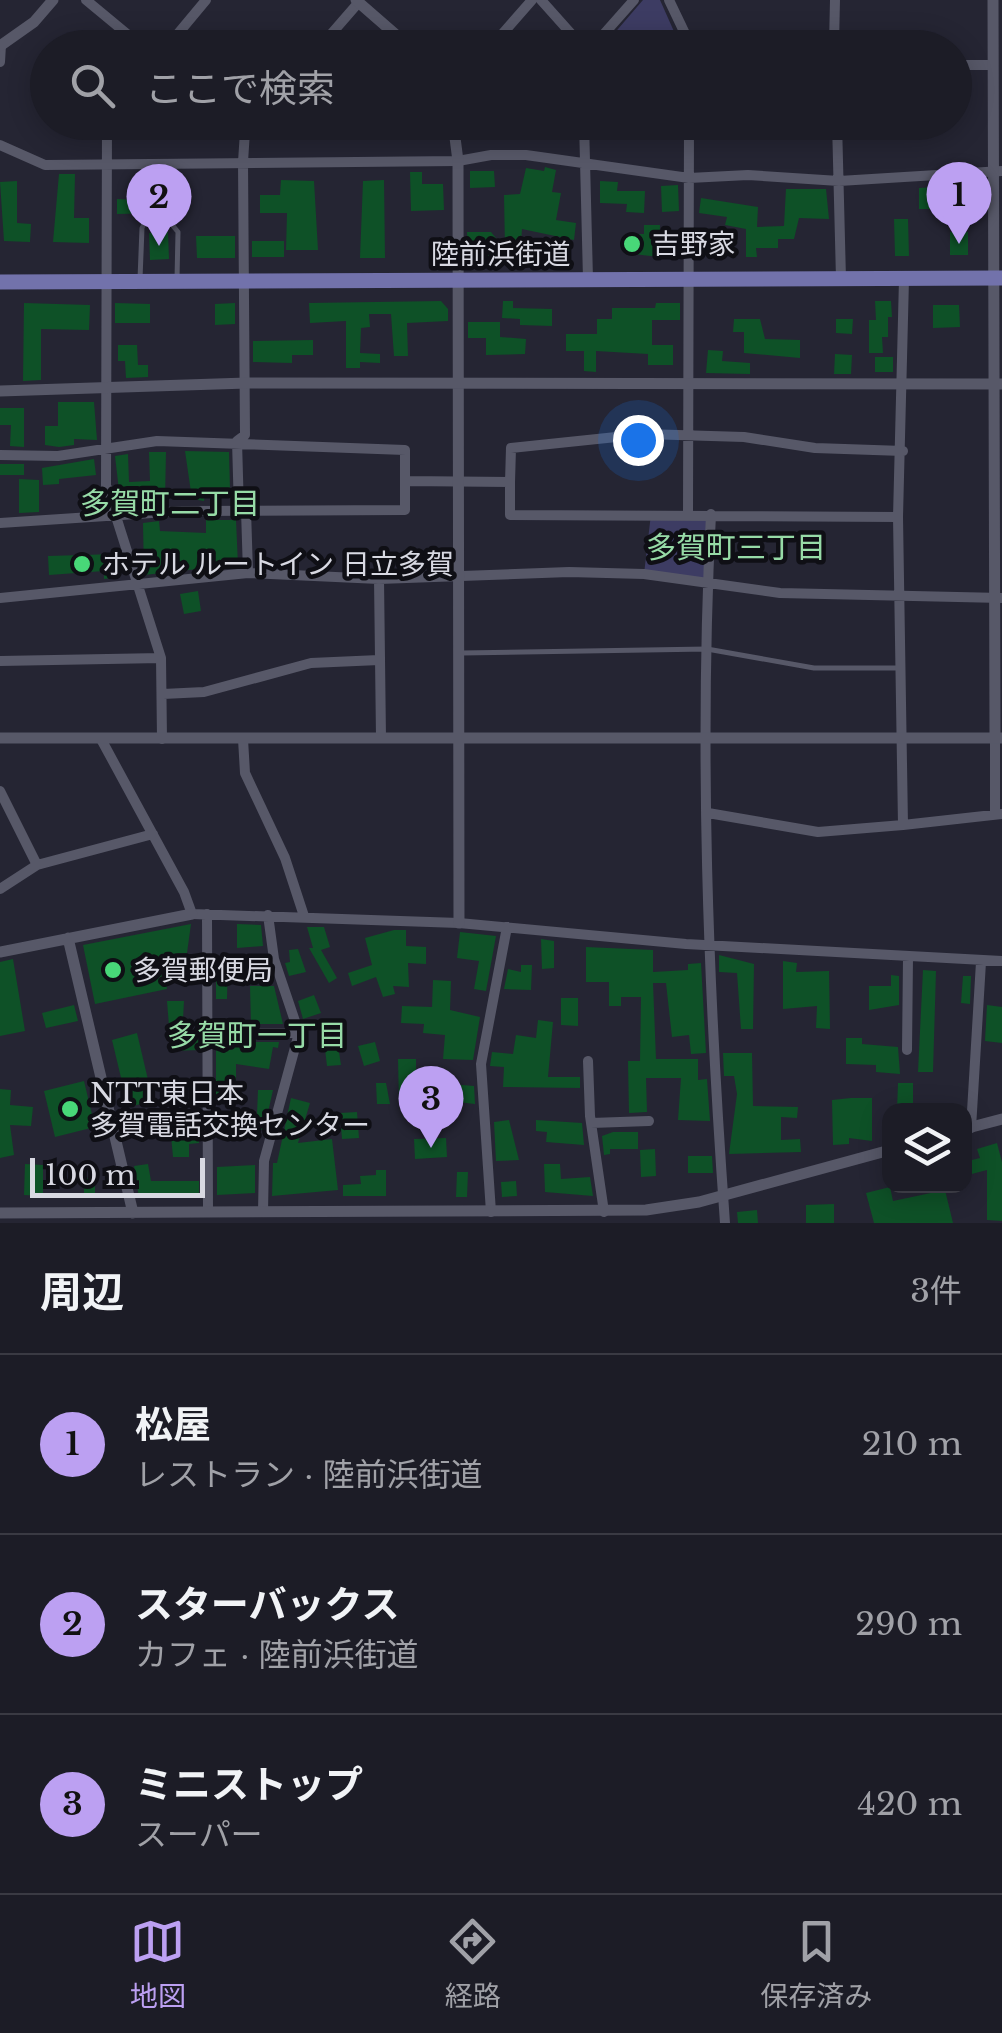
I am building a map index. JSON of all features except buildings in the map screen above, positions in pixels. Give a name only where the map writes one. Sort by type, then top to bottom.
[{"type":"highway","name":"陸前浜街道","points":[[0,282],[998,278]]},
{"type":"street","points":[[0,62],[0,46],[34,22],[53,0]]},
{"type":"street","points":[[86,0],[122,30]]},
{"type":"street","points":[[181,30],[206,0]]},
{"type":"street","points":[[506,30],[532,0]]},
{"type":"street","points":[[541,0],[572,30]]},
{"type":"street","points":[[603,30],[634,0]]},
{"type":"street","points":[[669,0],[683,30]]},
{"type":"street","points":[[834,30],[835,0]]},
{"type":"street","points":[[708,813],[818,832],[999,815],[998,172],[993,0]]},
{"type":"street","points":[[334,30],[358,1],[391,30]]},
{"type":"street","points":[[972,65],[993,64]]},
{"type":"street","points":[[106,140],[104,450],[115,517],[161,658],[162,740]]},
{"type":"street","points":[[237,441],[245,435],[247,383],[243,162],[247,140]]},
{"type":"street","points":[[455,140],[458,923]]},
{"type":"street","points":[[585,140],[588,278]]},
{"type":"street","points":[[688,514],[690,140]]},
{"type":"street","points":[[837,140],[841,279]]},
{"type":"street","points":[[0,145],[45,165],[458,161],[491,155],[526,155],[689,178],[748,176],[838,181],[998,172]]},
{"type":"street","points":[[903,825],[898,517],[904,451],[904,278]]},
{"type":"street","points":[[0,391],[106,391],[247,383],[999,384]]},
{"type":"street","points":[[898,517],[510,515],[511,448],[644,434],[744,436],[815,448],[904,451]]},
{"type":"street","points":[[0,455],[58,456],[157,441],[405,450],[405,510],[243,510],[0,523]]},
{"type":"street","points":[[237,441],[248,573]]},
{"type":"street","points":[[405,481],[510,482]]},
{"type":"street","points":[[711,514],[706,737],[709,946],[725,1223]]},
{"type":"street","points":[[0,598],[248,573],[378,579],[644,574],[780,593],[999,598]]},
{"type":"street","points":[[378,579],[381,738]]},
{"type":"street","points":[[0,660],[161,658]]},
{"type":"street","points":[[164,694],[204,692],[311,663],[379,660]]},
{"type":"street","points":[[0,738],[999,738]]},
{"type":"street","points":[[101,739],[192,914]]},
{"type":"street","points":[[243,739],[246,773],[285,858],[304,916]]},
{"type":"street","points":[[0,791],[37,865]]},
{"type":"street","points":[[0,889],[37,865],[152,834]]},
{"type":"street","points":[[207,914],[208,1212]]},
{"type":"street","points":[[0,952],[207,914],[458,923],[709,946],[1002,961]]},
{"type":"street","points":[[263,1212],[264,1161],[290,1080],[299,1032],[274,959],[268,915]]},
{"type":"street","points":[[491,1212],[481,1064],[506,927]]},
{"type":"street","points":[[68,938],[133,1212]]},
{"type":"street","points":[[907,1050],[908,958]]},
{"type":"street","points":[[970,1103],[981,962]]},
{"type":"street","points":[[208,1033],[299,1032]]},
{"type":"street","points":[[588,1060],[591,1123],[604,1212]]},
{"type":"street","points":[[972,1127],[1002,1119]]},
{"type":"street","points":[[591,1123],[649,1122]]},
{"type":"street","points":[[0,1214],[39,1218],[133,1212],[604,1212],[672,1207],[882,1152]]},
{"type":"lane","points":[[140,282],[142,228],[145,222],[169,221],[178,232],[177,282]]},
{"type":"lane","points":[[458,653],[707,649],[814,668],[902,668]]},
{"type":"shaded area","points":[[643,0],[660,0],[673,30],[617,30]]},
{"type":"shaded area","points":[[651,514],[711,514],[708,583],[644,574]]},
{"type":"place","name":"吉野家","points":[[632,244]]},
{"type":"place","name":"松屋","points":[[959,244]]},
{"type":"place","name":"スターバックス","points":[[159,246]]},
{"type":"place","name":"ホテル ルートイン 日立多賀","points":[[82,564]]},
{"type":"place","name":"多賀郵便局","points":[[113,970]]},
{"type":"place","name":"NTT東日本 多賀電話交換センター","points":[[70,1109]]},
{"type":"place","name":"ミニストップ","points":[[431,1148]]},
{"type":"district","name":"多賀町二丁目","points":[[170,504]]},
{"type":"district","name":"多賀町三丁目","points":[[736,548]]},
{"type":"district","name":"多賀町一丁目","points":[[257,1036]]}]
